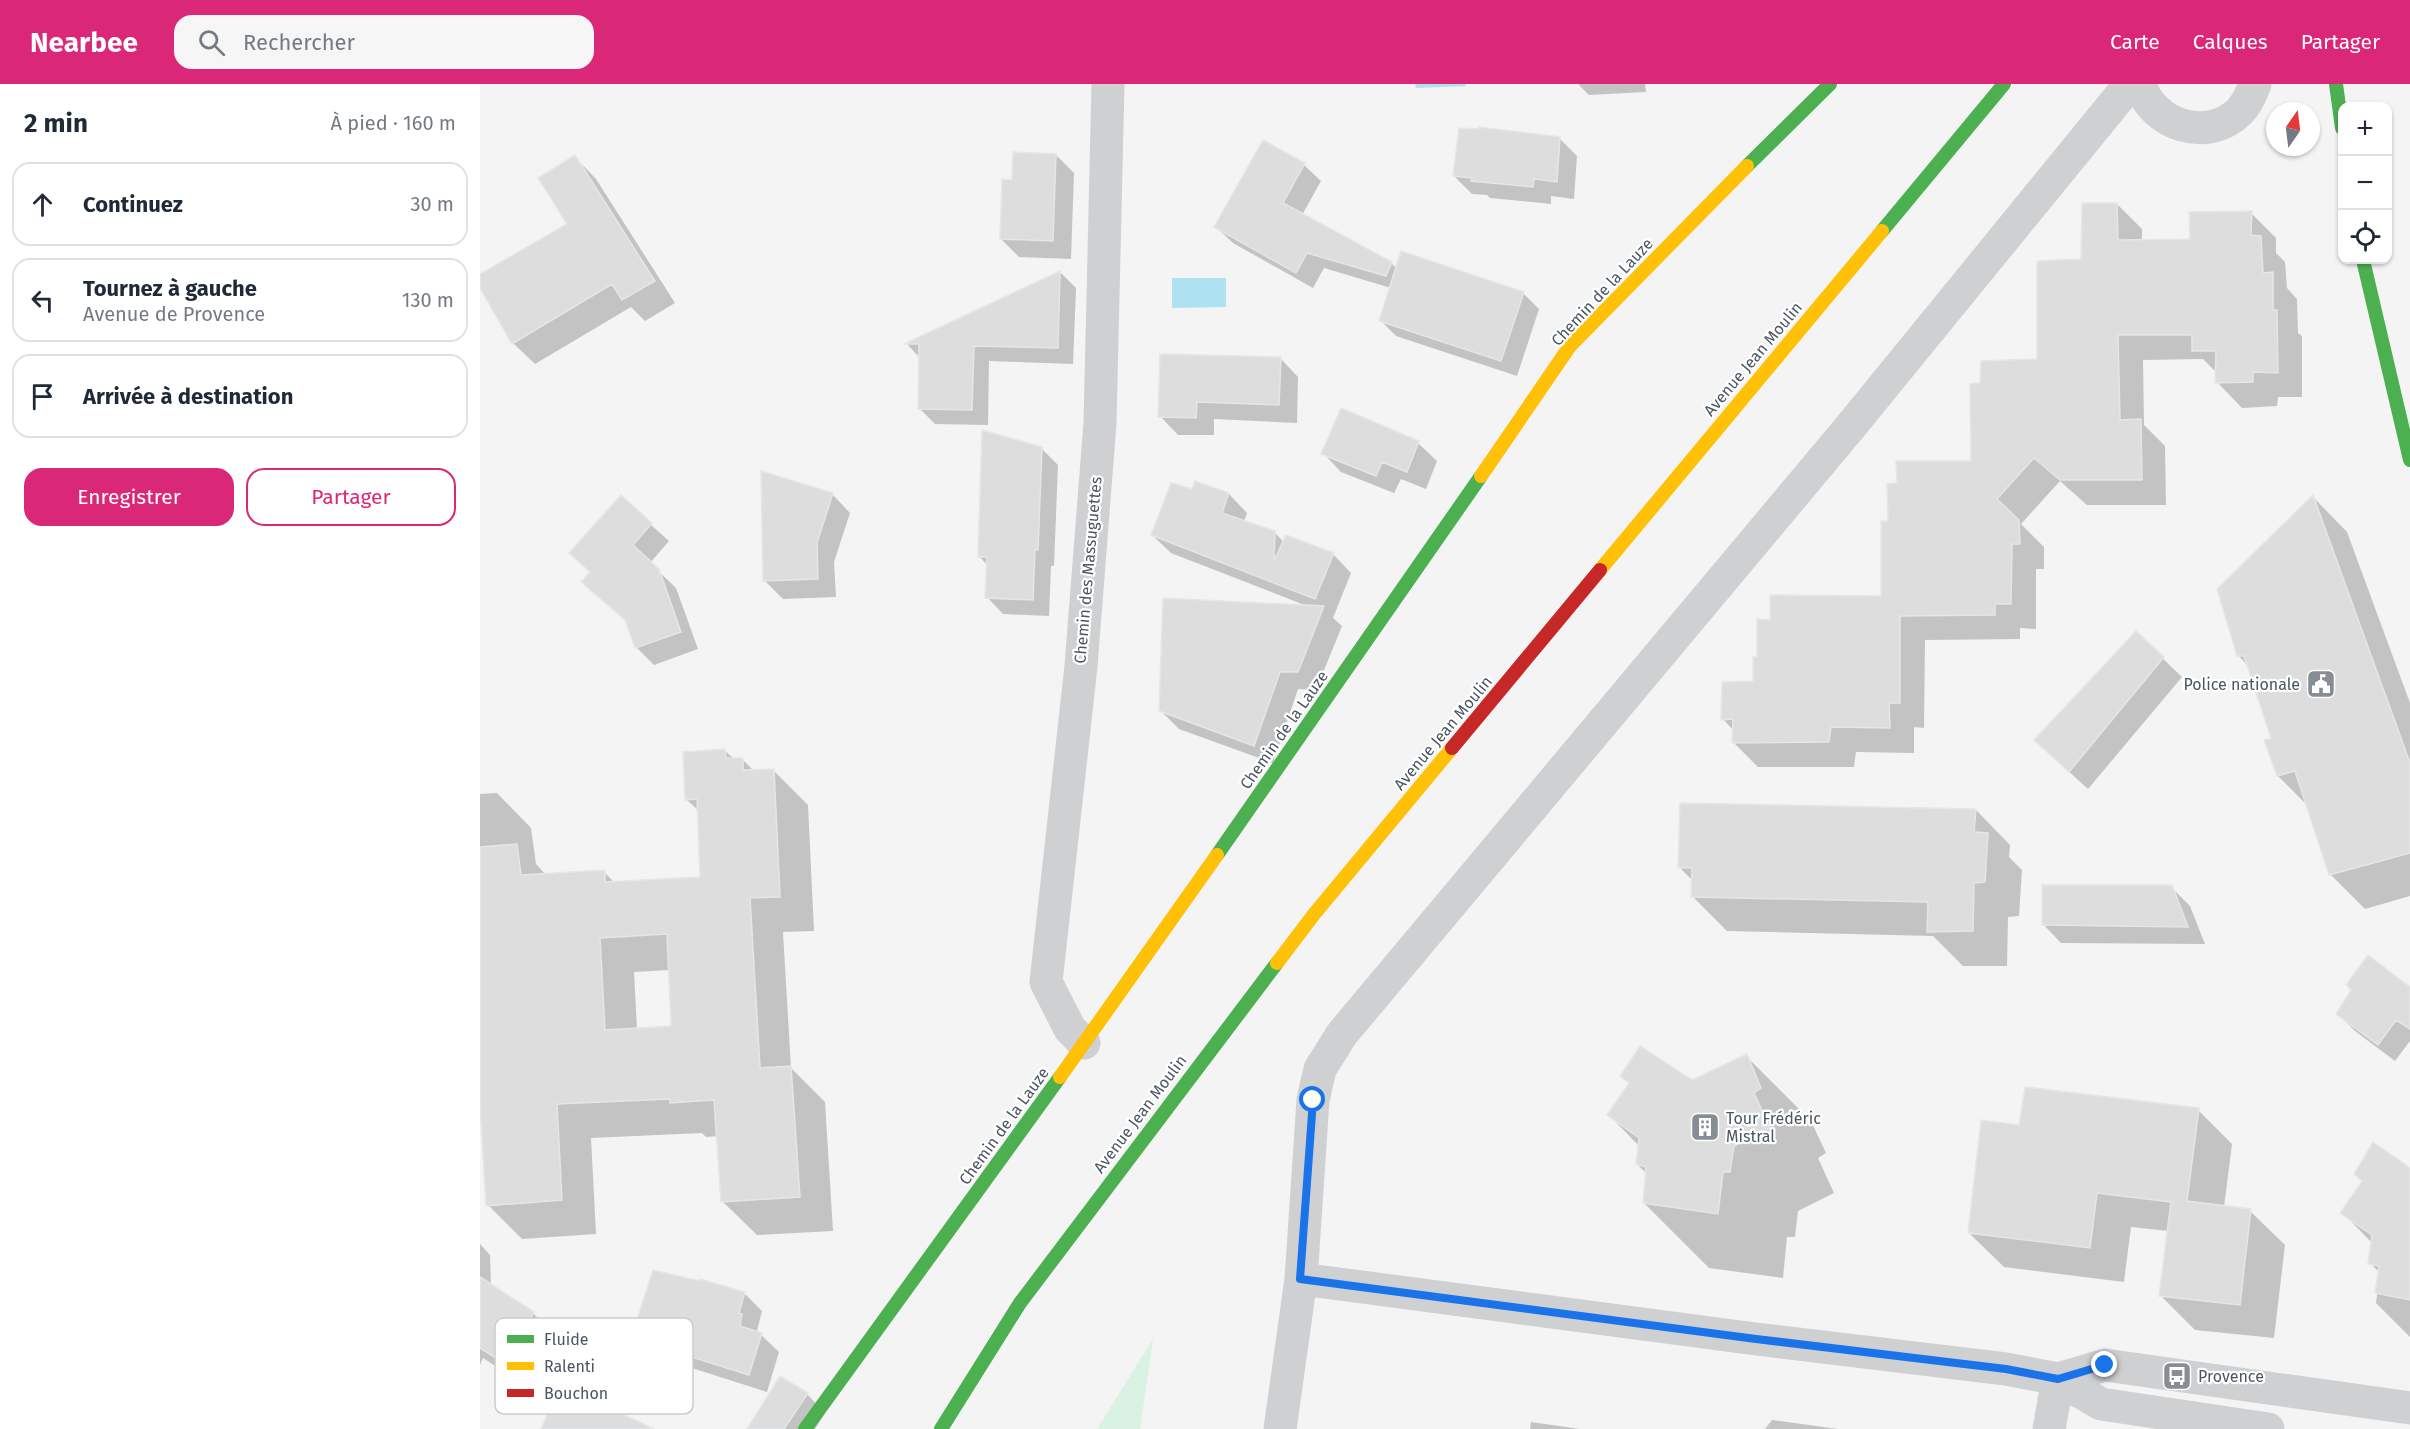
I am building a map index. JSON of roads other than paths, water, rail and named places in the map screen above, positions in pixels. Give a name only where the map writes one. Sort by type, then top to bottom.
[{"type":"main road","name":"Chemin de la Lauze","points":[[805,1429],[1084,1043],[1395,601],[1570,346],[1830,84]]},
{"type":"main road","name":"Avenue Jean Moulin","points":[[941,1429],[1020,1303],[1315,913],[2004,84]]},
{"type":"main road","points":[[2336,84],[2339,102]]},
{"type":"main road","points":[[2364,264],[2410,460]]},
{"type":"street","name":"Chemin des Massuguettes","points":[[1084,1043],[1070,1029],[1046,982],[1081,666],[1100,423],[1108,84]]},
{"type":"street","points":[[1280,1429],[1300,1279],[1313,1100],[1320,1069],[1342,1034],[1851,426],[2130,84]]},
{"type":"street","points":[[2140,84],[2153,108],[2167,120],[2185,127],[2204,128],[2222,123],[2238,113],[2250,99],[2255,84]]},
{"type":"street","points":[[1300,1279],[1756,1339],[2006,1369],[2058,1379],[2101,1404],[2268,1429]]},
{"type":"street","points":[[2058,1379],[2105,1365],[2410,1408]]},
{"type":"street","points":[[2049,1429],[2058,1379]]},
{"type":"water","points":[[1415,84],[1465,84],[1466,86],[1416,88]]},
{"type":"water","points":[[1172,278],[1226,278],[1226,307],[1172,308]]},
{"type":"place","name":"Police nationale","points":[[2321,684]]},
{"type":"place","name":"Tour Frédéric Mistral","points":[[1705,1127]]},
{"type":"place","name":"Provence","points":[[2177,1376]]}]
